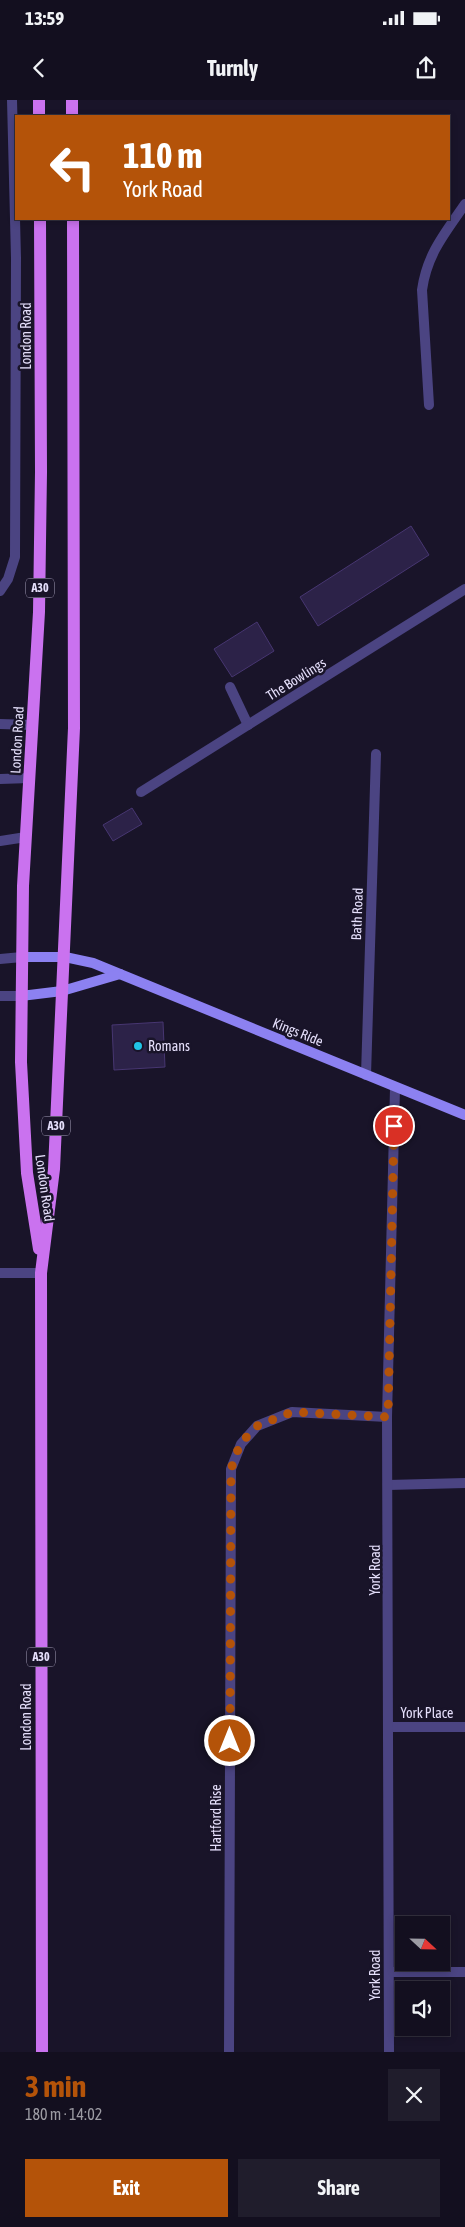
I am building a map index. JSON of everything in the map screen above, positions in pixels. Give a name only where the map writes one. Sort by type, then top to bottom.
[{"type":"main road","points":[[39,100],[39,115]]},
{"type":"main road","points":[[72,100],[72,115]]},
{"type":"main road","name":"London Road","points":[[40,220],[41,482],[39,612],[26,837],[21,996],[21,1089],[26,1163],[41,1267]]},
{"type":"main road","name":"London Road","points":[[42,2052],[41,1267],[54,1169],[74,728],[73,220]]},
{"type":"street","name":"London Road","points":[[12,100],[15,218]]},
{"type":"street","points":[[429,405],[422,290],[424,274],[430,257],[438,243],[465,204]]},
{"type":"street","name":"London Road","points":[[1,590],[8,579],[15,557],[15,220]]},
{"type":"street","name":"The Bowlings","points":[[141,792],[465,589]]},
{"type":"street","points":[[230,687],[248,725]]},
{"type":"street","points":[[0,724],[33,725]]},
{"type":"street","name":"Bath Road","points":[[366,1075],[376,754]]},
{"type":"street","points":[[0,778],[30,778]]},
{"type":"street","points":[[0,841],[26,837]]},
{"type":"street","points":[[0,959],[22,957]]},
{"type":"street","name":"Kings Ride","points":[[22,957],[65,957],[93,963],[465,1115]]},
{"type":"street","points":[[0,996],[21,996],[62,991],[120,974]]},
{"type":"street","name":"York Road","points":[[389,2052],[388,1417],[395,1088]]},
{"type":"street","points":[[0,1273],[41,1267]]},
{"type":"street","name":"Hartford Rise","points":[[229,2052],[231,1469],[240,1444],[257,1426],[292,1412],[388,1417]]},
{"type":"street","points":[[388,1485],[465,1483]]},
{"type":"street","name":"York Place","points":[[389,1727],[465,1727]]},
{"type":"street","points":[[389,1972],[465,1972]]},
{"type":"building","points":[[411,526],[429,555],[318,626],[300,597]]},
{"type":"building","points":[[257,622],[274,651],[232,677],[214,649]]},
{"type":"building","points":[[132,808],[142,824],[113,841],[103,825]]},
{"type":"building","name":"Romans","points":[[163,1022],[165,1067],[114,1070],[112,1025]]},
{"type":"place","name":"Romans","points":[[138,1046]]},
{"type":"route","points":[[230,1741],[231,1469],[240,1444],[257,1426],[292,1412],[388,1417],[394,1126]]}]
